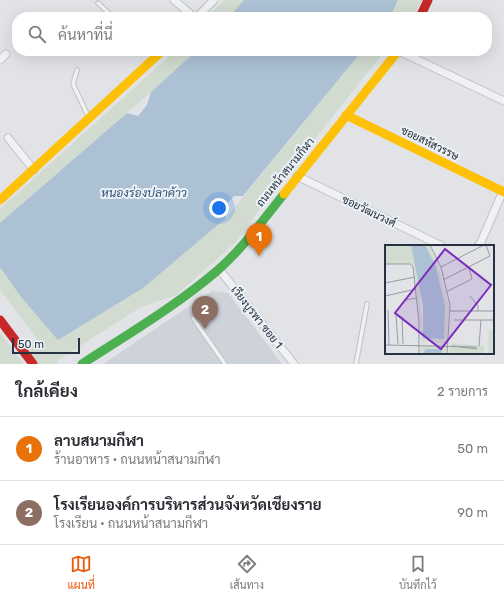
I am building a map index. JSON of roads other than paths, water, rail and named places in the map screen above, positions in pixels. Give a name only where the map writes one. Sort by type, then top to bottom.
[{"type":"street","points":[[174,0],[190,12]]},
{"type":"street","points":[[201,12],[214,0]]},
{"type":"street","points":[[422,12],[428,0]]},
{"type":"street","points":[[0,60],[6,54]]},
{"type":"street","points":[[0,200],[90,119],[153,56]]},
{"type":"street","name":"ถนนหน้าสนามกีฬา","points":[[82,364],[183,298],[219,269],[246,241],[394,56]]},
{"type":"street","points":[[408,56],[504,102]]},
{"type":"street","name":"ซอยสหัสวรรษ","points":[[346,115],[503,192]]},
{"type":"street","points":[[8,138],[34,170]]},
{"type":"street","name":"ซอยวัฒนวงศ์","points":[[297,176],[440,245]]},
{"type":"street","points":[[479,245],[503,192]]},
{"type":"street","name":"เวียงบูรพา ซอย 1","points":[[219,269],[294,364]]},
{"type":"street","points":[[0,320],[33,364]]},
{"type":"lane","points":[[98,3],[108,12]]},
{"type":"lane","points":[[77,70],[73,84],[90,119]]},
{"type":"lane","points":[[356,364],[367,304]]},
{"type":"lane","points":[[193,318],[225,364]]},
{"type":"water","points":[[244,0],[398,0],[392,12],[233,12]]},
{"type":"water","name":"หนองร่องปลาค้าว","points":[[191,56],[358,56],[243,196],[234,196],[226,205],[226,218],[143,288],[58,340],[21,297],[0,267],[0,223],[127,113],[138,116],[147,105],[151,92]]},
{"type":"place","name":"ลาบสนามกีฬา","points":[[259,256]]},
{"type":"place","name":"โรงเรียนองค์การบริหารส่วนจังหวัดเชียงราย","points":[[205,329]]}]
